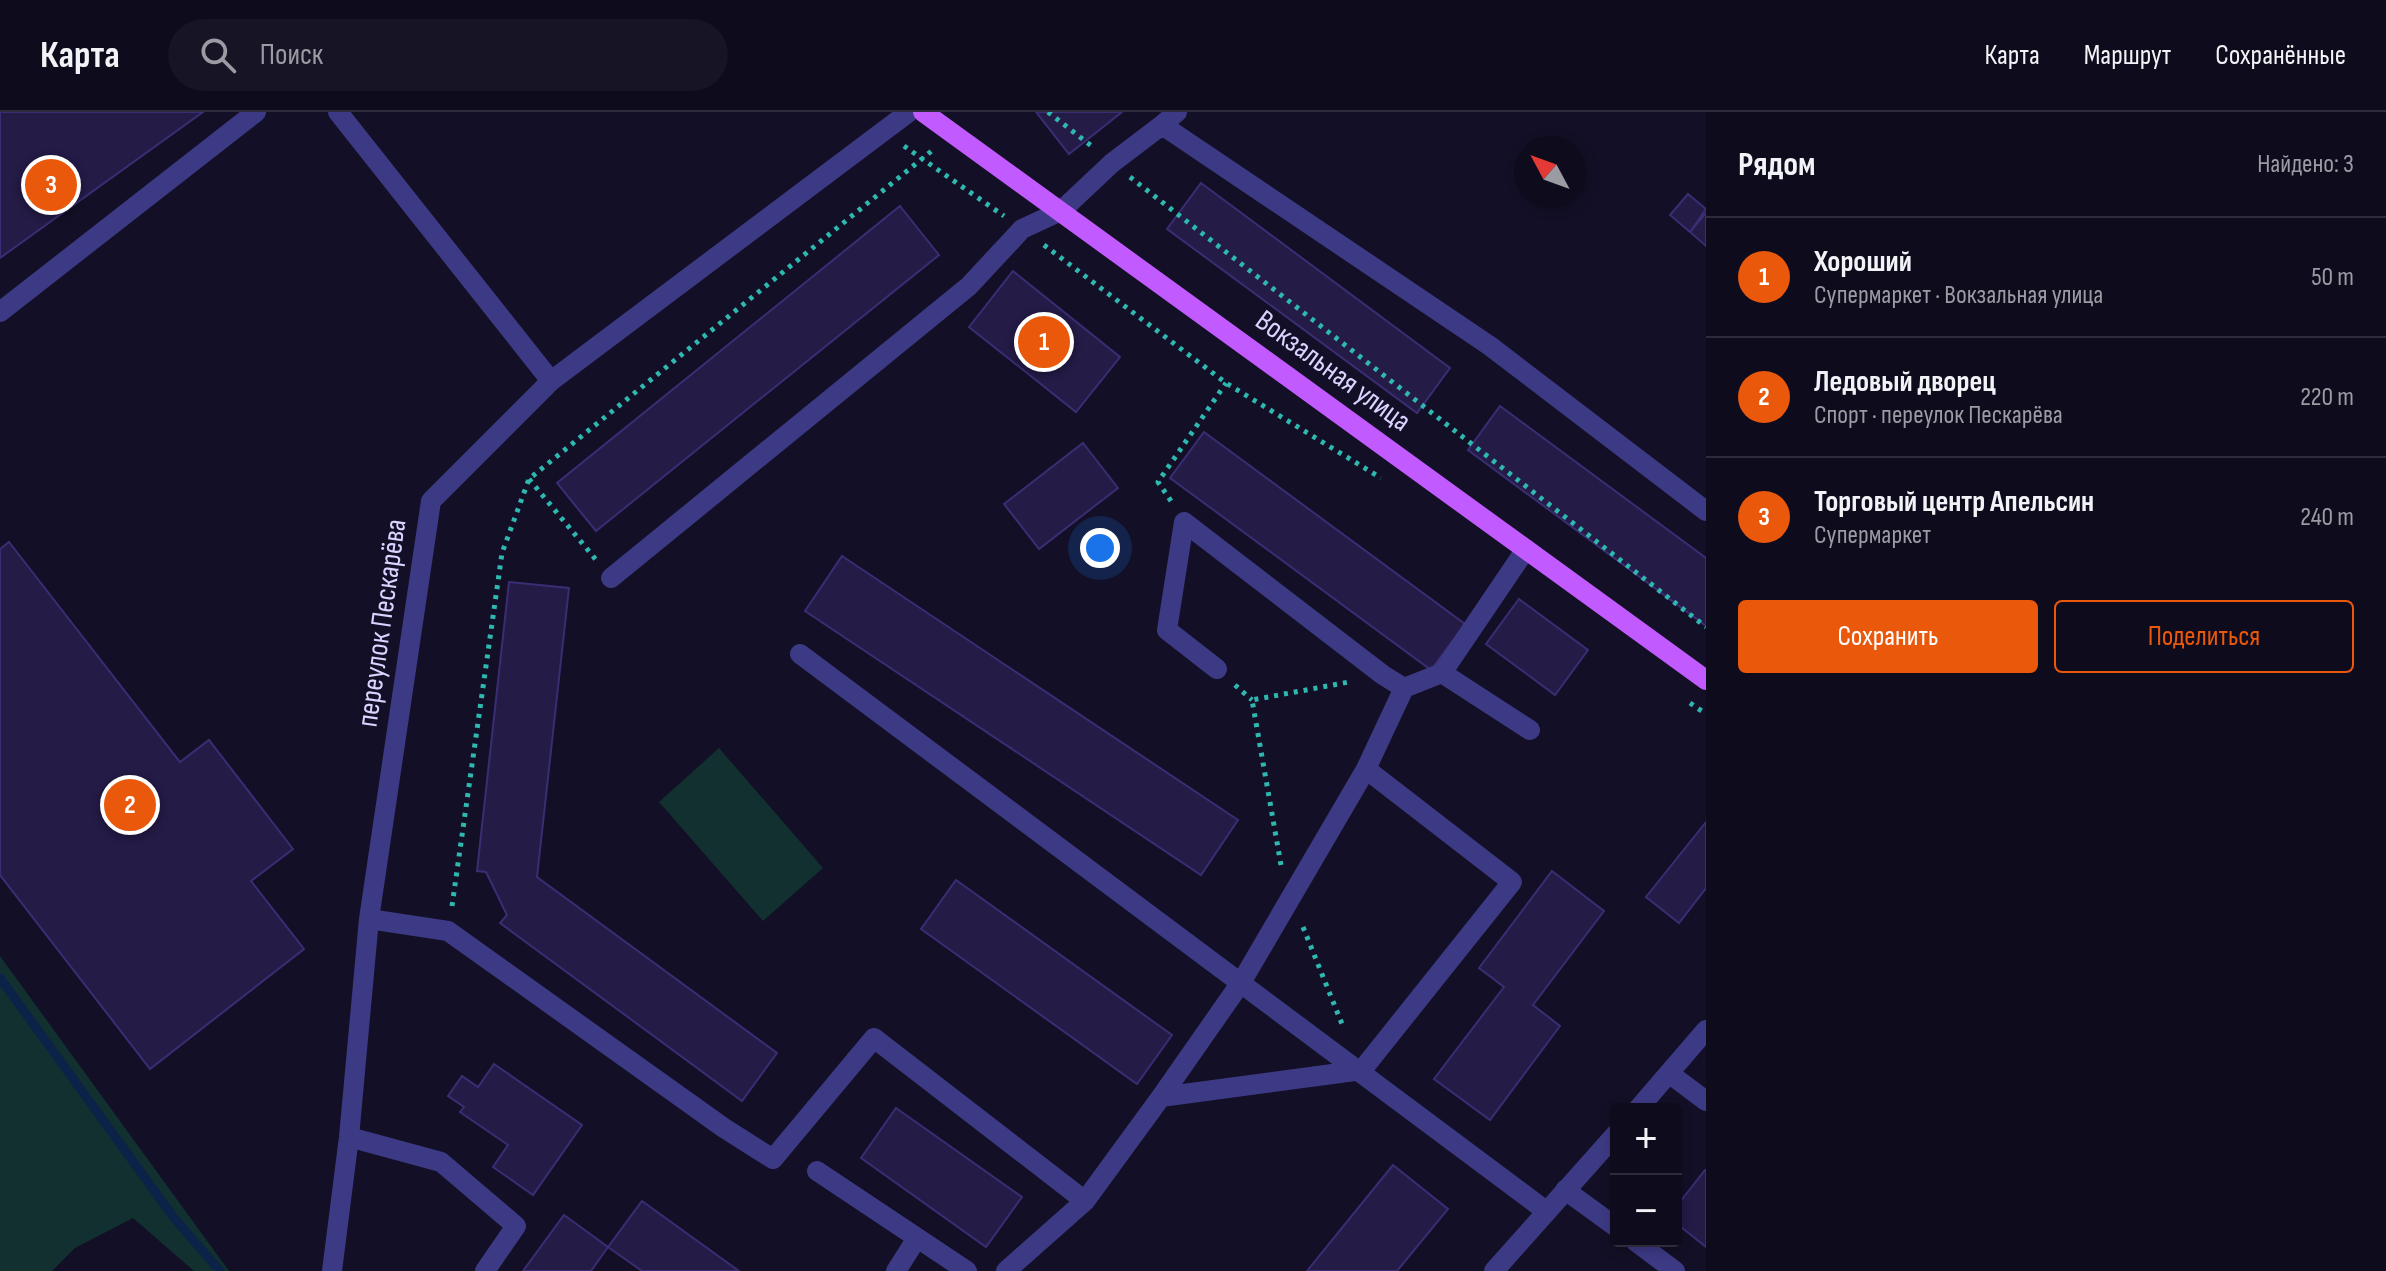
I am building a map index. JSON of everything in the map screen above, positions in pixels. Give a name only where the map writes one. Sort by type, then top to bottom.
[{"type":"main road","name":"Вокзальная улица","points":[[923,112],[1706,680]]},
{"type":"street","points":[[0,312],[256,112]]},
{"type":"street","points":[[338,112],[551,381]]},
{"type":"street","name":"переулок Пескарёва","points":[[332,1271],[349,1137],[369,919],[431,501],[551,381],[909,112]]},
{"type":"street","points":[[611,578],[969,286],[1022,229],[1061,211],[1112,163],[1170,119],[1490,346],[1706,511]]},
{"type":"street","points":[[1217,669],[1167,630],[1184,522],[1404,688]]},
{"type":"street","points":[[1006,1271],[1085,1201],[1161,1097],[1242,981],[1366,769],[1404,688],[1442,673],[1526,549]]},
{"type":"street","points":[[800,654],[1362,1070],[1546,1211]]},
{"type":"street","points":[[1442,673],[1530,730]]},
{"type":"street","points":[[1161,1097],[1362,1070],[1512,882],[1366,769]]},
{"type":"street","points":[[369,919],[448,931],[724,1128],[773,1159],[874,1038],[1085,1201]]},
{"type":"street","points":[[1643,1103],[1706,1030]]},
{"type":"street","points":[[1670,1074],[1706,1101]]},
{"type":"street","points":[[349,1137],[441,1162],[516,1226],[485,1271]]},
{"type":"street","points":[[1494,1271],[1610,1141]]},
{"type":"street","points":[[817,1171],[967,1271]]},
{"type":"street","points":[[1565,1190],[1610,1223]]},
{"type":"street","points":[[896,1271],[917,1238]]},
{"type":"street","points":[[1643,1247],[1675,1271]]},
{"type":"path","points":[[1048,112],[1706,627]]},
{"type":"path","points":[[885,133],[1022,229],[1226,383],[1386,482]]},
{"type":"path","points":[[448,931],[502,553],[529,479],[952,133]]},
{"type":"path","points":[[1184,522],[1158,482],[1226,383]]},
{"type":"path","points":[[529,479],[611,578]]},
{"type":"path","points":[[1682,696],[1706,714]]},
{"type":"green space","points":[[719,748],[823,868],[763,921],[659,802]]},
{"type":"green space","points":[[0,956],[229,1271],[194,1271],[133,1218],[75,1248],[52,1271],[0,1271]]},
{"type":"building","points":[[0,112],[203,112],[0,258]]},
{"type":"building","points":[[1036,112],[1122,112],[1069,154]]},
{"type":"building","points":[[1201,183],[1450,368],[1417,413],[1167,229]]},
{"type":"building","points":[[1688,194],[1706,209],[1690,232],[1670,215]]},
{"type":"building","points":[[900,206],[939,255],[596,531],[557,483]]},
{"type":"building","points":[[1706,213],[1706,246],[1690,232]]},
{"type":"building","points":[[1013,271],[1120,357],[1076,412],[969,327]]},
{"type":"building","points":[[1500,406],[1706,558],[1706,626],[1468,450]]},
{"type":"building","points":[[1204,432],[1465,624],[1431,670],[1170,478]]},
{"type":"building","points":[[1083,443],[1118,488],[1039,549],[1004,504]]},
{"type":"building","points":[[9,542],[180,762],[209,740],[293,849],[251,881],[304,949],[150,1069],[0,875],[0,549]]},
{"type":"building","points":[[842,556],[1238,820],[1201,875],[805,611]]},
{"type":"building","points":[[509,582],[569,588],[537,877],[777,1053],[742,1101],[500,923],[507,915],[486,872],[477,871]]},
{"type":"building","points":[[1519,599],[1588,650],[1555,695],[1486,644]]},
{"type":"building","points":[[1706,822],[1706,888],[1679,923],[1646,897]]},
{"type":"building","points":[[1552,871],[1604,911],[1533,1005],[1560,1026],[1490,1120],[1434,1079],[1504,987],[1479,968]]},
{"type":"building","points":[[956,880],[1172,1035],[1137,1084],[921,929]]},
{"type":"building","points":[[494,1064],[582,1125],[533,1195],[493,1167],[508,1145],[460,1112],[464,1107],[448,1096],[462,1076],[478,1087]]},
{"type":"building","points":[[896,1108],[1022,1197],[986,1247],[861,1158]]},
{"type":"building","points":[[1393,1165],[1448,1209],[1397,1271],[1307,1271]]},
{"type":"building","points":[[1706,1170],[1706,1247],[1682,1228],[1682,1199]]},
{"type":"building","points":[[642,1201],[739,1271],[642,1271],[608,1247]]},
{"type":"building","points":[[564,1215],[608,1247],[591,1271],[523,1271]]},
{"type":"waterway","points":[[0,978],[174,1218],[220,1271]]},
{"type":"place","name":"Торговый центр Апельсин","points":[[51,185]]},
{"type":"place","name":"Хороший","points":[[1044,342]]},
{"type":"place","name":"Ледовый дворец","points":[[130,805]]}]
